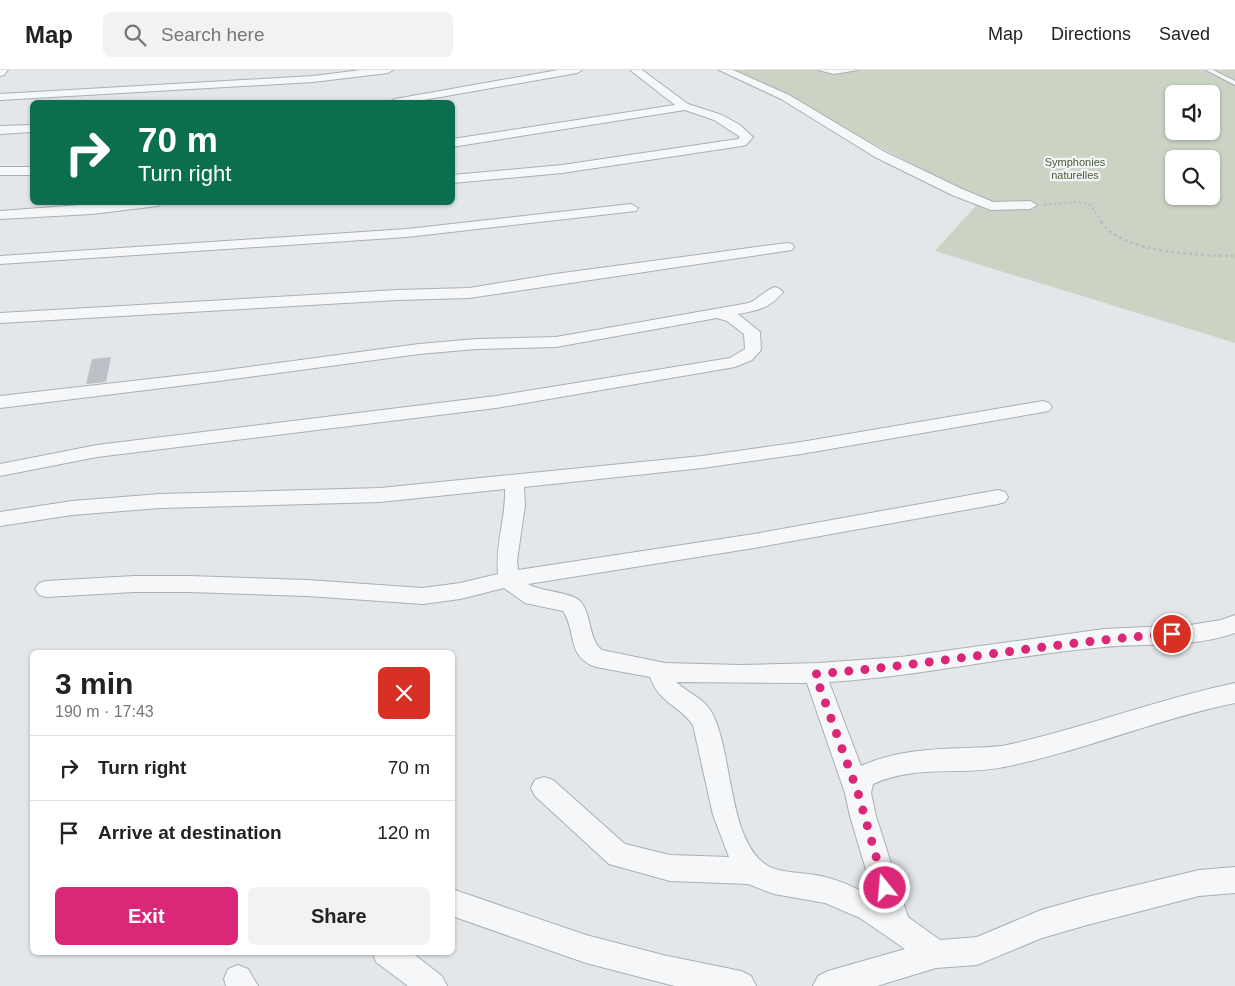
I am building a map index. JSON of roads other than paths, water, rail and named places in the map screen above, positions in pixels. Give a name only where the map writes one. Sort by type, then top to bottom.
[{"type":"street","points":[[0,73],[3,70]]},
{"type":"street","points":[[0,97],[313,79],[388,70]]},
{"type":"street","points":[[406,100],[577,70]]},
{"type":"street","points":[[635,70],[685,107]]},
{"type":"street","points":[[724,70],[785,97],[879,154],[957,192],[991,206],[1030,206]]},
{"type":"street","points":[[91,100],[106,90]]},
{"type":"street","points":[[455,143],[685,107],[693,107],[704,111],[745,134],[747,139],[742,142],[562,169],[455,179]]},
{"type":"street","points":[[0,130],[30,128]]},
{"type":"street","points":[[0,172],[30,171]]},
{"type":"street","points":[[0,216],[130,205]]},
{"type":"street","points":[[0,260],[140,249],[407,233],[631,208]]},
{"type":"street","points":[[0,318],[397,295],[469,293],[555,279],[787,248]]},
{"type":"street","points":[[0,402],[212,377],[419,349],[476,344],[556,342],[753,307],[766,301],[776,292]]},
{"type":"street","points":[[0,470],[97,451],[496,402],[652,374],[735,362],[753,350],[752,332],[733,318],[719,314]]},
{"type":"street","points":[[0,519],[72,508],[150,502],[221,498],[380,495],[693,463],[1043,406]]},
{"type":"street","points":[[514,482],[515,505],[507,561],[509,579],[515,586],[533,597],[560,601],[571,605],[577,614],[587,651],[596,658],[657,669],[660,672],[741,675],[815,674],[873,669],[1104,638],[1206,631],[1235,624]]},
{"type":"street","points":[[46,590],[134,584],[189,584],[307,588],[423,596],[460,592],[509,579],[754,541],[998,497]]},
{"type":"street","points":[[660,672],[666,687],[697,712],[705,724],[724,807],[738,850],[751,871]]},
{"type":"street","points":[[815,674],[858,793],[863,816],[896,924]]},
{"type":"street","points":[[858,793],[863,777],[879,769],[915,762],[1002,757],[1070,740],[1210,698],[1235,693]]},
{"type":"street","points":[[544,788],[618,855],[670,868],[751,871],[768,880],[824,890],[852,899],[896,924],[936,954]]},
{"type":"street","points":[[828,986],[936,954],[977,951],[1050,921],[1199,882],[1235,880]]},
{"type":"street","points":[[455,903],[586,949],[741,986]]},
{"type":"street","points":[[390,955],[432,986]]},
{"type":"lane","points":[[821,70],[834,72],[854,70]]},
{"type":"lane","points":[[1210,70],[1235,83]]},
{"type":"park label","name":"Symphonies naturelles","points":[[1075,168]]}]
